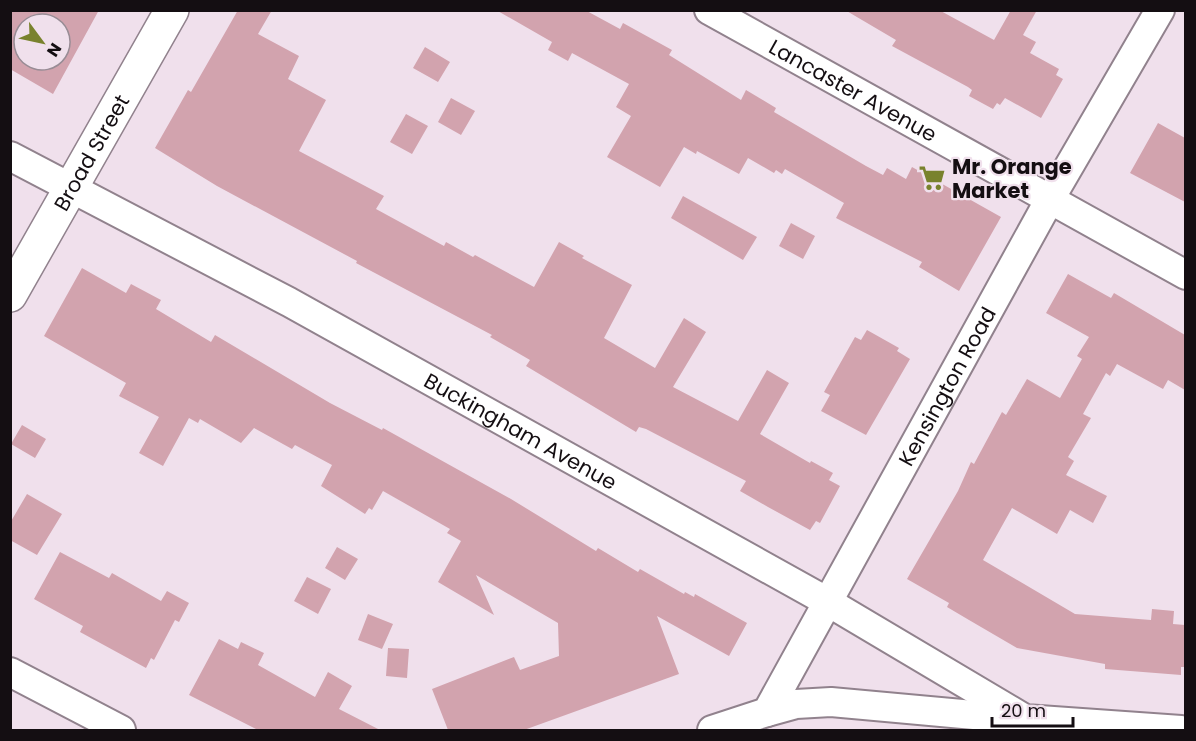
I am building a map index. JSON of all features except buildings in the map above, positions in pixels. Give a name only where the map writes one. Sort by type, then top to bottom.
[{"type":"street","name":"Broad Street","points":[[10,294],[172,10]]},
{"type":"street","name":"Lancaster Avenue","points":[[709,10],[1185,275]]},
{"type":"street","name":"Kensington Road","points":[[767,712],[1050,200],[1160,10]]},
{"type":"street","name":"Buckingham Avenue","points":[[10,156],[289,302],[828,602],[1024,719]]},
{"type":"street","points":[[10,672],[121,730]]},
{"type":"street","name":"Buckingham Avenue","points":[[767,712],[796,704],[831,702],[1181,730]]},
{"type":"street","points":[[712,730],[767,712]]},
{"type":"place","name":"Mr. Orange Market","points":[[932,178]]}]
